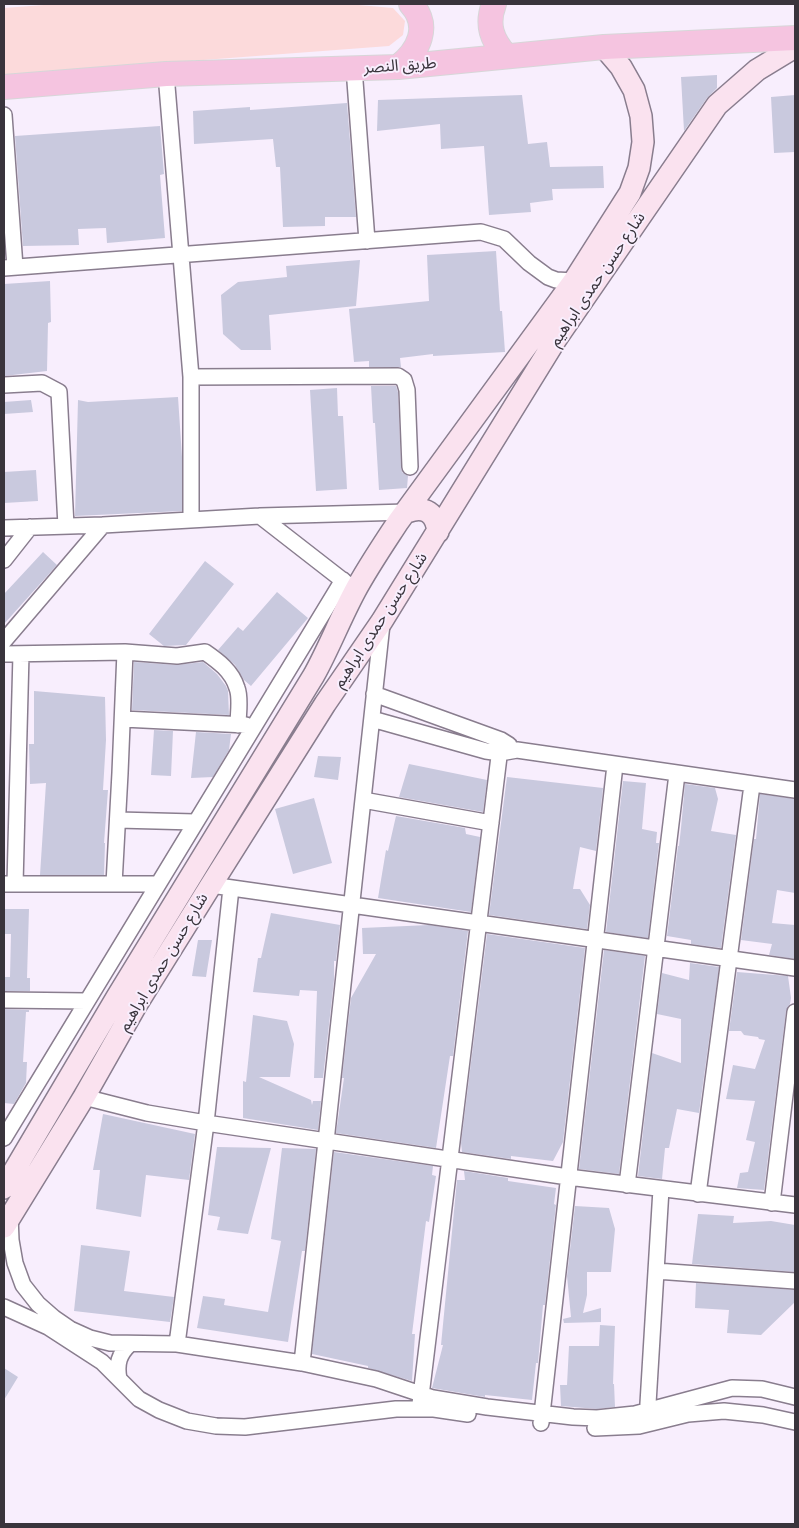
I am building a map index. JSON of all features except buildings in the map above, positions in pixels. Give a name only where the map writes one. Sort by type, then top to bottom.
[{"type":"main road","points":[[398,66],[410,58],[418,46],[421,33],[420,18],[411,4]]},
{"type":"main road","points":[[494,4],[491,12],[491,28],[496,44],[506,56]]},
{"type":"main road","name":"طريق النصر","points":[[4,86],[166,74],[398,66],[604,46],[795,38]]},
{"type":"main road","name":"شارع حسن حمدى ابراهيم","points":[[7,1222],[84,1097],[135,1007],[221,887],[325,704],[382,620],[438,532],[547,334],[574,281],[630,193],[639,168],[643,142],[641,116],[634,90],[621,67],[604,46]]},
{"type":"main road","name":"شارع حسن حمدى ابراهيم","points":[[4,1188],[117,997],[314,675],[326,654],[349,585],[372,562],[407,512],[547,334],[717,105],[757,70],[795,47]]},
{"type":"main road","points":[[407,512],[416,509],[425,510],[432,515],[437,523],[438,532]]},
{"type":"street","points":[[354,68],[367,241]]},
{"type":"street","points":[[166,74],[191,376],[191,519]]},
{"type":"street","points":[[4,115],[9,268],[481,232],[504,238],[529,263],[548,277],[556,280],[574,281]]},
{"type":"street","points":[[191,376],[398,376],[404,380],[407,390],[410,467]]},
{"type":"street","points":[[4,385],[42,383],[59,392],[66,526]]},
{"type":"street","points":[[4,528],[103,525],[260,516],[407,512]]},
{"type":"street","points":[[4,1138],[11,1113],[86,1001],[254,725],[349,585],[260,516]]},
{"type":"street","points":[[4,641],[103,525]]},
{"type":"street","points":[[4,560],[30,527]]},
{"type":"street","points":[[302,1363],[382,620]]},
{"type":"street","points":[[4,654],[125,652],[177,656],[205,652],[229,672],[238,689],[238,724]]},
{"type":"street","points":[[114,884],[125,652]]},
{"type":"street","points":[[21,654],[9,884],[157,884]]},
{"type":"street","points":[[374,694],[500,747],[795,790]]},
{"type":"street","points":[[123,719],[254,725]]},
{"type":"street","points":[[372,719],[486,751],[500,747]]},
{"type":"street","points":[[420,1401],[500,747]]},
{"type":"street","points":[[541,1418],[615,765]]},
{"type":"street","points":[[627,1185],[677,774]]},
{"type":"street","points":[[698,1194],[752,785]]},
{"type":"street","points":[[363,800],[491,823]]},
{"type":"street","points":[[118,820],[195,822]]},
{"type":"street","points":[[177,1344],[206,1124],[221,887],[795,968]]},
{"type":"street","points":[[4,1000],[86,1001]]},
{"type":"street","points":[[772,1203],[795,1012]]},
{"type":"street","points":[[84,1097],[147,1113],[206,1124],[568,1177],[795,1206]]},
{"type":"street","points":[[647,1418],[660,1189]]},
{"type":"street","points":[[7,1222],[15,1263],[23,1285],[38,1304],[54,1318],[70,1329],[90,1338],[110,1343],[177,1344],[302,1363],[376,1379],[420,1401]]},
{"type":"street","points":[[656,1271],[795,1281]]},
{"type":"street","points":[[4,1307],[28,1317],[65,1337],[102,1362],[139,1400],[187,1421],[216,1426],[245,1427],[382,1409],[433,1398],[594,1428],[647,1418],[724,1411],[763,1415],[795,1422]]},
{"type":"street","points":[[119,1379],[118,1360],[130,1344]]},
{"type":"street","points":[[647,1418],[732,1388],[748,1387],[795,1397]]},
{"type":"shaded area","points":[[57,4],[347,4],[393,8],[405,21],[403,35],[389,46],[4,75],[4,8]]}]
